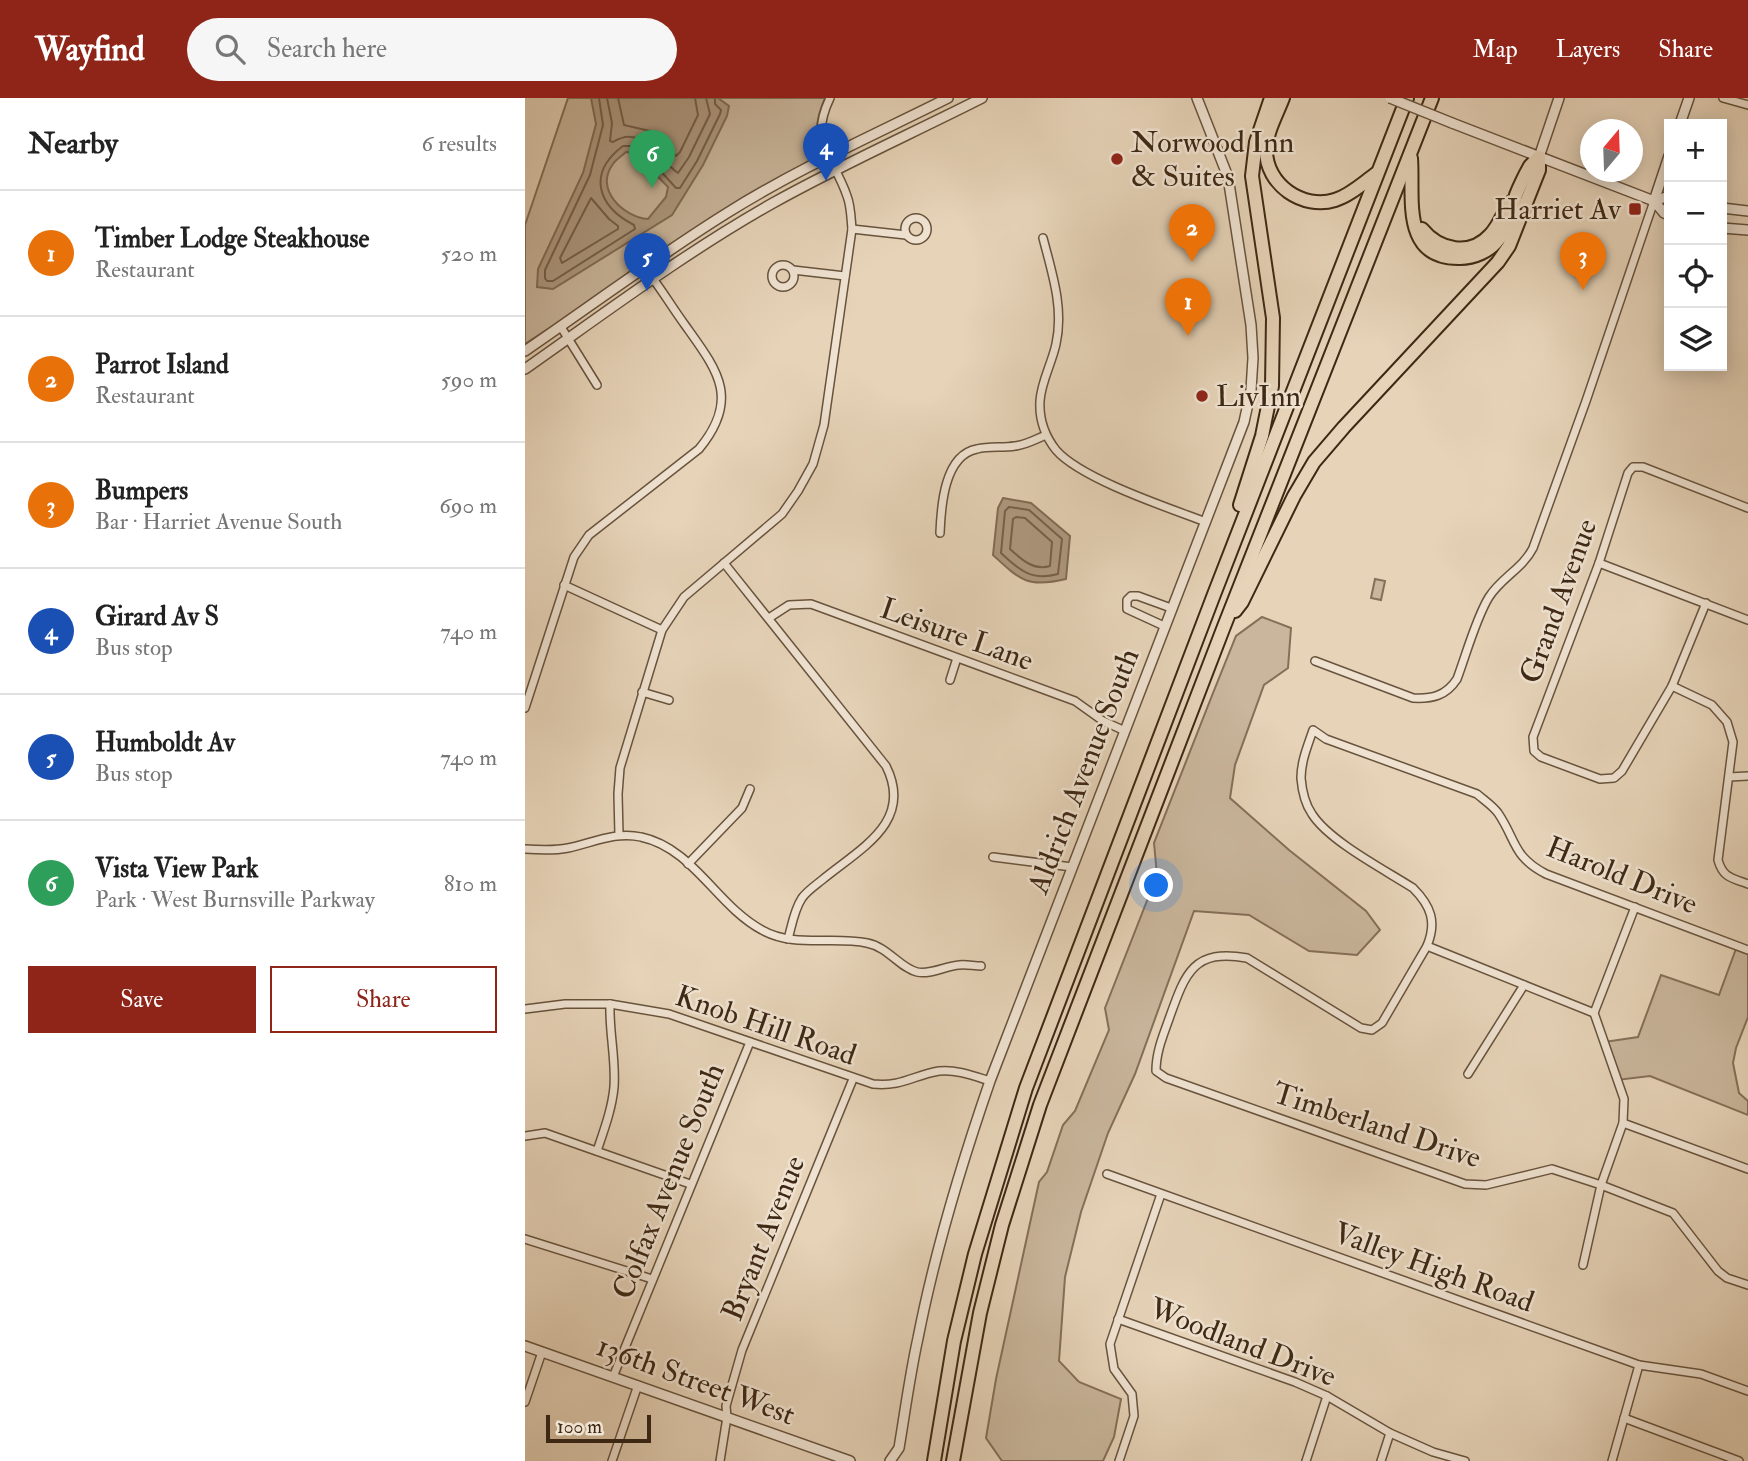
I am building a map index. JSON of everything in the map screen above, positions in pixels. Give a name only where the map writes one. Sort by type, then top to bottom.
[{"type":"highway","points":[[1213,597],[1262,436],[1272,386],[1273,318],[1252,176],[1256,142],[1271,98]]},
{"type":"highway","points":[[1283,98],[1266,151],[1273,175],[1281,187],[1305,201],[1321,203],[1336,200],[1377,173]]},
{"type":"highway","points":[[934,1461],[950,1366],[975,1254],[1015,1119],[1213,597],[1407,98]]},
{"type":"highway","points":[[953,1461],[980,1313],[1002,1225],[1040,1105],[1223,628],[1432,98]]},
{"type":"highway","points":[[1411,154],[1412,217],[1418,237],[1435,253],[1450,257],[1473,256],[1489,248],[1500,238],[1517,193],[1530,166],[1539,157]]},
{"type":"highway","points":[[1223,628],[1242,603],[1294,496],[1314,462],[1503,254],[1519,223],[1539,170],[1539,157]]},
{"type":"street","points":[[619,835],[620,768],[662,630],[684,597],[782,514],[799,491],[813,464],[824,425],[852,229],[848,198],[820,133],[822,115],[830,98]]},
{"type":"street","points":[[525,351],[644,267],[727,213],[829,157],[948,98]]},
{"type":"street","points":[[525,369],[653,279],[764,208],[982,98]]},
{"type":"street","name":"Aldrich Avenue South","points":[[891,1460],[899,1448],[918,1336],[940,1242],[967,1147],[1244,422],[1251,390],[1251,325],[1227,177],[1197,98]]},
{"type":"street","points":[[1390,98],[1654,201],[1664,213]]},
{"type":"street","points":[[1539,157],[1559,98]]},
{"type":"street","points":[[1682,119],[1689,98]]},
{"type":"street","points":[[1723,98],[1748,105]]},
{"type":"street","points":[[1315,661],[1413,698],[1430,699],[1451,688],[1457,679],[1488,598],[1500,583],[1527,560],[1533,548],[1590,392],[1664,171]]},
{"type":"street","points":[[1654,201],[1664,198]]},
{"type":"street","points":[[1727,209],[1748,211]]},
{"type":"street","points":[[1727,228],[1748,230]]},
{"type":"street","points":[[852,229],[906,235]]},
{"type":"street","points":[[1043,239],[1060,313],[1057,343],[1040,398],[1040,416],[1046,435],[1058,452],[1116,487],[1206,522]]},
{"type":"street","points":[[525,708],[575,556],[589,535],[699,449],[712,434],[719,416],[722,392],[715,368],[644,267]]},
{"type":"street","points":[[793,270],[845,276]]},
{"type":"street","points":[[561,327],[597,385]]},
{"type":"street","points":[[940,533],[942,503],[952,470],[960,457],[974,449],[1019,446],[1046,435]]},
{"type":"street","name":"Grand Avenue","points":[[1672,686],[1622,771],[1614,778],[1599,779],[1541,757],[1534,751],[1533,737],[1599,562],[1628,473],[1633,467],[1643,467],[1748,508]]},
{"type":"street","points":[[1599,562],[1748,620]]},
{"type":"street","points":[[724,563],[886,766],[894,781],[896,798],[891,816],[882,831],[803,897],[793,918],[788,939]]},
{"type":"street","points":[[564,585],[662,630]]},
{"type":"street","points":[[1164,626],[1133,612],[1128,608],[1127,600],[1131,596],[1138,596],[1171,608]]},
{"type":"street","points":[[1706,603],[1672,686],[1712,705],[1727,722],[1733,742],[1718,860],[1721,871],[1748,884]]},
{"type":"street","name":"Leisure Lane","points":[[769,618],[789,606],[811,604],[1075,701],[1103,721],[1125,731]]},
{"type":"street","points":[[950,680],[957,658]]},
{"type":"street","points":[[642,692],[669,700]]},
{"type":"street","name":"Harold Drive","points":[[1427,946],[1433,926],[1428,906],[1422,897],[1413,888],[1332,836],[1312,815],[1304,796],[1301,776],[1313,730],[1326,739],[1477,794],[1498,812],[1515,849],[1532,867],[1748,950]]},
{"type":"street","points":[[1729,777],[1748,776]]},
{"type":"street","points":[[688,863],[742,808],[750,789]]},
{"type":"street","points":[[525,849],[544,851],[619,835],[638,836],[657,841],[673,850],[745,920],[765,932],[788,939],[868,943],[888,951],[910,970],[920,973],[960,965],[981,966]]},
{"type":"street","points":[[993,857],[1072,867]]},
{"type":"street","points":[[1583,1265],[1601,1185],[1623,1123],[1624,1099],[1594,1013],[1635,907]]},
{"type":"street","points":[[1427,946],[1594,1013]]},
{"type":"street","name":"Timberland Drive","points":[[1427,946],[1382,1023],[1372,1030],[1360,1028],[1247,958],[1226,954],[1206,959],[1182,981],[1156,1057],[1156,1071],[1166,1078],[1465,1184],[1486,1185],[1552,1169],[1601,1185],[1673,1213],[1718,1270],[1727,1278],[1748,1285]]},
{"type":"street","points":[[1468,1074],[1524,985]]},
{"type":"street","name":"Knob Hill Road","points":[[525,1009],[565,1003],[610,1004],[669,1014],[853,1079],[888,1086],[950,1071],[990,1081]]},
{"type":"street","points":[[597,1151],[614,1087],[610,1004]]},
{"type":"street","name":"Colfax Avenue South","points":[[613,1377],[750,1042]]},
{"type":"street","name":"Bryant Avenue","points":[[720,1461],[727,1417],[726,1406],[742,1350],[853,1079]]},
{"type":"street","points":[[1623,1123],[1748,1169]]},
{"type":"street","points":[[525,1136],[545,1133],[690,1184]]},
{"type":"street","name":"Valley High Road","points":[[1107,1174],[1639,1365],[1701,1374],[1748,1391]]},
{"type":"street","points":[[1119,1461],[1134,1416],[1132,1394],[1114,1369],[1110,1345],[1161,1194]]},
{"type":"street","points":[[525,1239],[652,1279]]},
{"type":"street","name":"Woodland Drive","points":[[1118,1319],[1295,1382],[1327,1396],[1390,1433],[1465,1461]]},
{"type":"street","name":"136th Street West","points":[[525,1346],[851,1461]]},
{"type":"street","points":[[525,1402],[543,1352]]},
{"type":"street","points":[[1612,1461],[1639,1365]]},
{"type":"street","points":[[612,1461],[638,1385]]},
{"type":"street","points":[[1306,1461],[1327,1396]]},
{"type":"street","points":[[1624,1418],[1739,1461]]},
{"type":"street","points":[[1381,1461],[1390,1433]]},
{"type":"shaded area","points":[[568,98],[825,98],[817,125],[823,152],[525,344],[525,225]]},
{"type":"shaded area","points":[[1375,579],[1385,581],[1381,600],[1371,598]]},
{"type":"shaded area","points":[[1262,617],[1291,628],[1288,668],[1264,685],[1235,765],[1230,798],[1289,850],[1366,911],[1380,930],[1357,955],[1309,951],[1249,915],[1194,911],[1135,1074],[1108,1133],[1081,1212],[1065,1277],[1059,1361],[1079,1382],[1121,1399],[1114,1437],[1103,1461],[1002,1461],[986,1438],[996,1379],[1039,1182],[1047,1172],[1063,1125],[1075,1111],[1109,1030],[1105,1008],[1157,875],[1154,843],[1213,693],[1236,636]]},
{"type":"shaded area","points":[[1737,946],[1748,950],[1748,1017],[1733,1063],[1739,1093],[1748,1101],[1748,1115],[1650,1076],[1617,1080],[1604,1042],[1638,1037],[1661,975],[1719,995]]},
{"type":"water","points":[[591,98],[718,98],[729,106],[727,116],[703,165],[672,215],[553,289],[537,287],[538,269],[583,173],[596,124]],"holes":[[[626,152],[635,153],[668,187],[666,197],[648,219],[629,213],[621,207],[609,192],[607,183],[613,164]]]},
{"type":"water","points":[[1003,498],[1031,503],[1070,536],[1066,579],[1043,583],[1026,580],[993,555],[998,508]]},
{"type":"place","name":"Norwood Inn & Suites","points":[[1117,159]]},
{"type":"place","name":"Girard Av S","points":[[826,181]]},
{"type":"place","name":"Vista View Park","points":[[652,188]]},
{"type":"place","name":"Harriet Av","points":[[1635,209]]},
{"type":"place","name":"Parrot Island","points":[[1192,262]]},
{"type":"place","name":"Bumpers","points":[[1583,290]]},
{"type":"place","name":"Humboldt Av","points":[[647,291]]},
{"type":"place","name":"Timber Lodge Steakhouse","points":[[1188,336]]},
{"type":"place","name":"LivInn","points":[[1202,396]]}]
